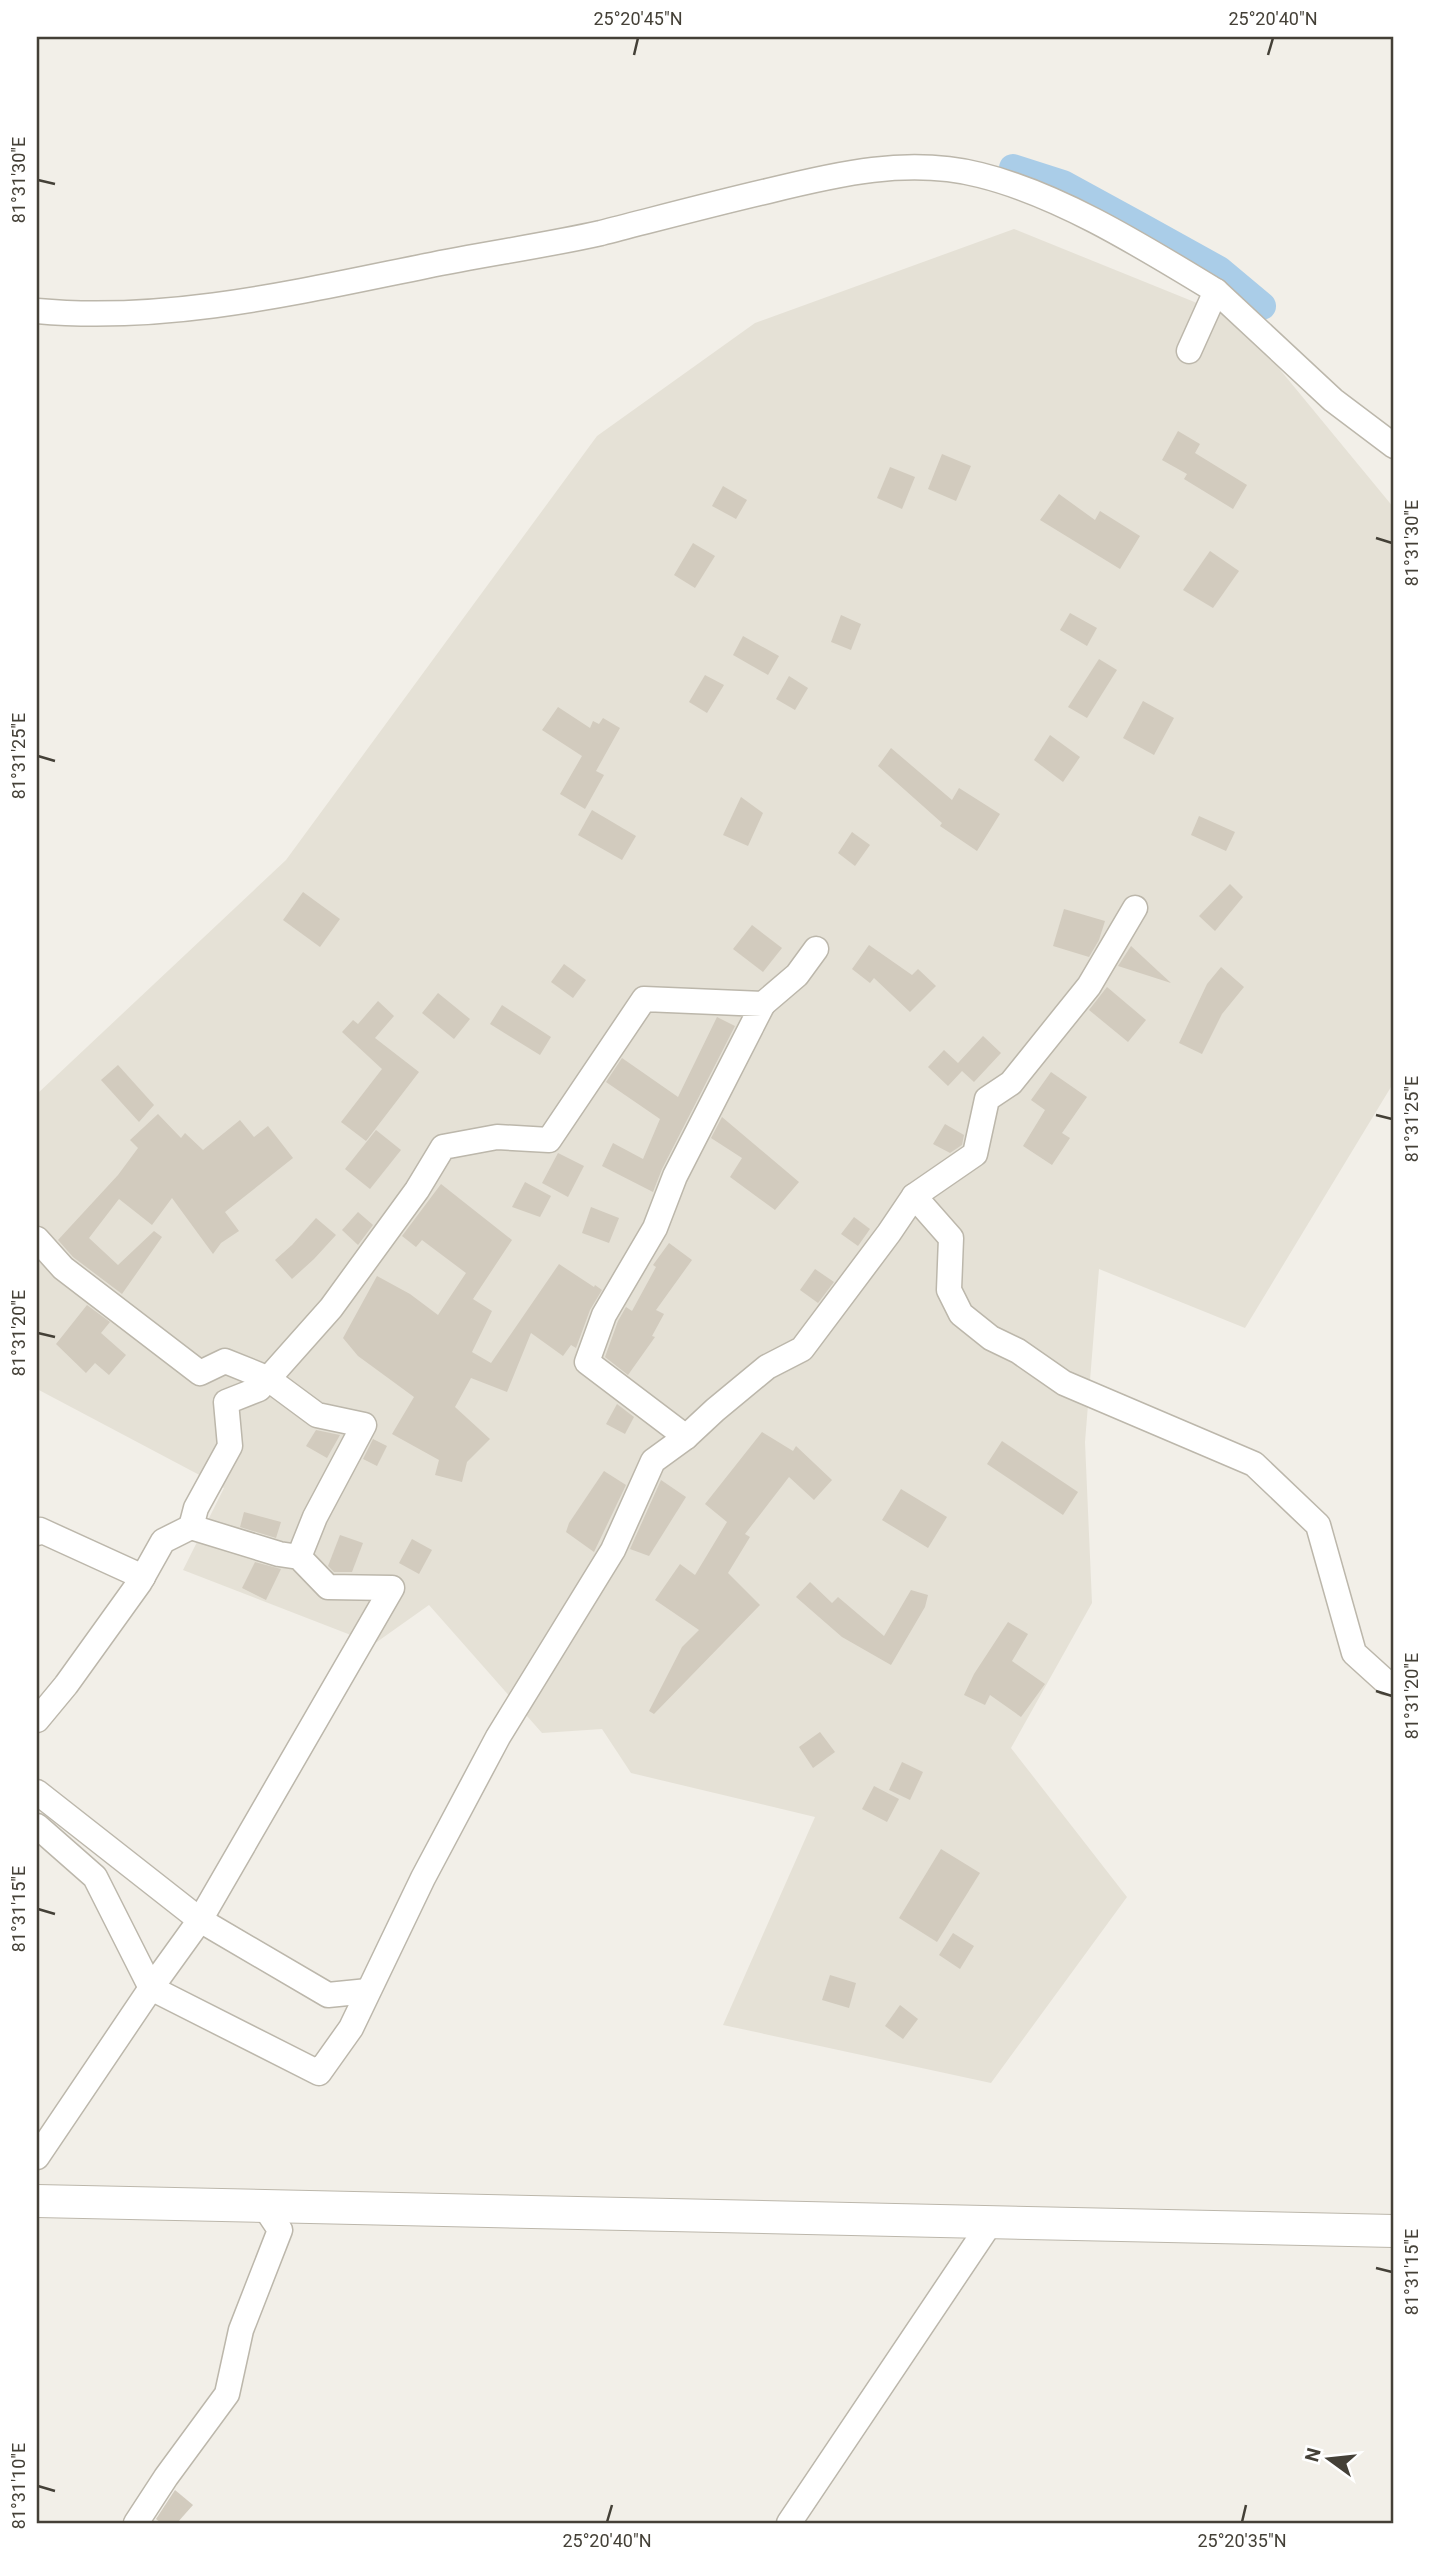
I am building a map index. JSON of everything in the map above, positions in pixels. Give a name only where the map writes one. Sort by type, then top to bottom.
[{"type":"street","points":[[37,311],[94,313],[184,310],[289,294],[598,233],[848,172],[895,167],[939,169],[979,175],[1032,192],[1133,241],[1216,291],[1333,400],[1394,446]]},
{"type":"street","points":[[1189,351],[1216,291]]},
{"type":"street","points":[[37,1826],[94,1877],[151,1988],[319,2073],[351,2028],[423,1878],[498,1737],[613,1549],[653,1461],[686,1437],[715,1409],[767,1367],[802,1349],[914,1196],[975,1154],[987,1099],[1011,1083],[1089,986],[1135,908]]},
{"type":"street","points":[[686,1437],[587,1362],[604,1315],[655,1228],[675,1176],[764,1004],[797,975],[816,949]]},
{"type":"street","points":[[191,1527],[196,1508],[230,1446],[226,1402],[259,1389],[331,1308],[417,1190],[443,1147],[496,1137],[549,1140],[644,999],[764,1004]]},
{"type":"street","points":[[914,1196],[951,1238],[949,1290],[961,1314],[990,1338],[1018,1351],[1064,1383],[1254,1464],[1318,1525],[1354,1653],[1386,1682],[1394,1682]]},
{"type":"street","points":[[37,1238],[63,1268],[200,1373],[225,1361],[267,1378],[317,1415],[364,1425],[315,1517],[299,1557]]},
{"type":"street","points":[[37,1720],[66,1685],[143,1577],[163,1541],[191,1527],[279,1554],[299,1557],[328,1587],[392,1588],[200,1920],[37,2157]]},
{"type":"street","points":[[37,1534],[40,1530],[143,1577]]},
{"type":"street","points":[[37,1792],[200,1920],[328,1994],[368,1991]]},
{"type":"street","points":[[37,2201],[1394,2231]]},
{"type":"street","points":[[139,2522],[166,2477],[228,2394],[241,2330],[280,2230],[264,2206]]},
{"type":"street","points":[[789,2523],[991,2222]]},
{"type":"shaded area","points":[[1014,229],[1239,320],[1394,508],[1394,1082],[1245,1328],[1099,1269],[1085,1442],[1092,1603],[1011,1748],[1127,1897],[991,2083],[723,2025],[815,1817],[631,1773],[602,1729],[542,1733],[429,1605],[374,1644],[183,1570],[224,1488],[37,1389],[37,1094],[286,860],[597,436],[755,323]]},
{"type":"building","points":[[1178,431],[1200,444],[1195,453],[1247,485],[1233,509],[1184,479],[1187,474],[1162,460]]},
{"type":"building","points":[[942,454],[971,466],[956,501],[928,489]]},
{"type":"building","points":[[890,467],[915,477],[902,509],[877,498]]},
{"type":"building","points":[[723,486],[747,500],[736,519],[712,506]]},
{"type":"building","points":[[1059,494],[1095,520],[1100,511],[1140,536],[1120,569],[1040,520]]},
{"type":"building","points":[[693,543],[715,556],[695,588],[674,575]]},
{"type":"building","points":[[1210,551],[1239,571],[1213,608],[1183,590]]},
{"type":"building","points":[[1070,613],[1097,628],[1087,646],[1060,630]]},
{"type":"building","points":[[841,615],[861,624],[851,650],[831,642]]},
{"type":"building","points":[[743,636],[779,656],[768,675],[733,655]]},
{"type":"building","points":[[1099,659],[1117,670],[1087,718],[1068,707]]},
{"type":"building","points":[[705,675],[724,685],[707,713],[689,702]]},
{"type":"building","points":[[789,676],[808,688],[795,710],[776,699]]},
{"type":"building","points":[[1143,701],[1174,718],[1154,755],[1123,738]]},
{"type":"building","points":[[558,707],[590,728],[593,721],[599,724],[603,718],[620,728],[596,771],[604,775],[585,809],[560,794],[582,756],[542,730]]},
{"type":"building","points":[[1050,735],[1080,757],[1063,782],[1034,760]]},
{"type":"building","points":[[891,748],[952,800],[959,788],[1000,814],[977,851],[940,826],[942,823],[878,766]]},
{"type":"building","points":[[741,797],[763,813],[748,846],[723,835]]},
{"type":"building","points":[[592,810],[636,836],[622,860],[578,835]]},
{"type":"building","points":[[1199,816],[1235,832],[1226,851],[1191,835]]},
{"type":"building","points":[[852,832],[870,845],[855,866],[838,853]]},
{"type":"building","points":[[1230,884],[1243,897],[1215,931],[1199,916]]},
{"type":"building","points":[[303,892],[340,919],[320,947],[283,920]]},
{"type":"building","points":[[1064,909],[1105,921],[1099,940],[1089,957],[1053,946]]},
{"type":"building","points":[[752,925],[782,948],[763,972],[733,949]]},
{"type":"building","points":[[869,945],[912,975],[918,969],[936,986],[910,1012],[874,978],[870,983],[852,969]]},
{"type":"building","points":[[1131,946],[1171,983],[1118,966]]},
{"type":"building","points":[[564,964],[586,980],[573,998],[551,982]]},
{"type":"building","points":[[1221,967],[1244,987],[1222,1014],[1202,1054],[1179,1043],[1207,984]]},
{"type":"building","points":[[1107,987],[1146,1020],[1128,1042],[1089,1010]]},
{"type":"building","points":[[438,993],[470,1019],[454,1039],[422,1013]]},
{"type":"building","points":[[378,1001],[394,1016],[375,1038],[419,1072],[366,1141],[341,1122],[382,1069],[342,1032],[353,1020],[358,1024]]},
{"type":"building","points":[[502,1005],[551,1037],[540,1055],[490,1024]]},
{"type":"building","points":[[717,1017],[735,1026],[662,1169],[653,1192],[602,1166],[613,1143],[643,1159],[660,1119],[606,1082],[622,1058],[678,1097]]},
{"type":"building","points":[[983,1036],[1001,1053],[974,1082],[962,1071],[948,1086],[928,1067],[944,1050],[958,1063]]},
{"type":"building","points":[[118,1065],[154,1105],[139,1122],[101,1080]]},
{"type":"building","points":[[1051,1072],[1087,1097],[1062,1133],[1070,1138],[1052,1165],[1023,1146],[1045,1110],[1031,1100]]},
{"type":"building","points":[[158,1114],[181,1138],[185,1133],[203,1150],[240,1120],[254,1137],[268,1126],[293,1158],[225,1212],[239,1231],[221,1243],[213,1254],[172,1198],[152,1225],[119,1199],[89,1238],[118,1265],[154,1231],[162,1237],[122,1294],[73,1257],[58,1240],[118,1175],[138,1148],[130,1140]]},
{"type":"building","points":[[722,1117],[799,1182],[775,1210],[730,1177],[742,1158],[711,1138]]},
{"type":"building","points":[[945,1124],[964,1135],[962,1145],[950,1153],[933,1144]]},
{"type":"building","points":[[376,1130],[401,1150],[370,1189],[345,1169]]},
{"type":"building","points":[[558,1153],[584,1166],[568,1197],[542,1183]]},
{"type":"building","points":[[525,1182],[551,1196],[540,1217],[512,1207]]},
{"type":"building","points":[[441,1184],[512,1240],[473,1299],[492,1311],[472,1352],[491,1363],[559,1264],[602,1290],[590,1310],[576,1348],[571,1345],[563,1356],[531,1333],[507,1392],[471,1378],[455,1407],[490,1439],[467,1462],[462,1482],[435,1475],[439,1460],[392,1434],[414,1397],[358,1356],[343,1338],[377,1276],[410,1294],[438,1315],[466,1273],[422,1240],[416,1247],[402,1236]]},
{"type":"building","points":[[591,1207],[619,1218],[609,1243],[582,1233]]},
{"type":"building","points":[[358,1212],[373,1225],[358,1245],[342,1230]]},
{"type":"building","points":[[854,1217],[870,1229],[858,1246],[841,1234]]},
{"type":"building","points":[[316,1218],[336,1235],[292,1279],[275,1260]]},
{"type":"building","points":[[669,1243],[692,1260],[656,1310],[664,1314],[652,1336],[655,1337],[628,1375],[605,1357],[618,1321],[626,1307],[632,1311],[656,1267],[653,1265]]},
{"type":"building","points":[[815,1269],[834,1282],[818,1303],[800,1290]]},
{"type":"building","points":[[87,1305],[110,1322],[101,1333],[126,1355],[109,1375],[95,1363],[86,1373],[56,1344]]},
{"type":"building","points":[[617,1404],[634,1417],[625,1434],[606,1424]]},
{"type":"building","points":[[316,1430],[340,1435],[327,1458],[306,1446]]},
{"type":"building","points":[[762,1432],[793,1451],[796,1446],[832,1480],[814,1500],[789,1477],[745,1534],[750,1537],[728,1573],[760,1605],[654,1714],[649,1711],[682,1647],[699,1630],[655,1600],[680,1564],[695,1575],[727,1522],[705,1504]]},
{"type":"building","points":[[373,1439],[387,1446],[377,1466],[363,1459]]},
{"type":"building","points":[[1002,1441],[1078,1492],[1063,1515],[987,1464]]},
{"type":"building","points":[[604,1471],[626,1485],[594,1552],[566,1532],[569,1523]]},
{"type":"building","points":[[661,1480],[686,1497],[649,1556],[630,1549]]},
{"type":"building","points":[[901,1489],[947,1517],[928,1548],[882,1520]]},
{"type":"building","points":[[244,1512],[281,1522],[276,1538],[240,1527]]},
{"type":"building","points":[[340,1535],[363,1543],[352,1572],[334,1572],[328,1566]]},
{"type":"building","points":[[412,1539],[432,1550],[419,1574],[399,1563]]},
{"type":"building","points":[[255,1562],[281,1569],[266,1600],[242,1588]]},
{"type":"building","points":[[810,1582],[832,1603],[838,1597],[884,1636],[911,1590],[928,1595],[925,1607],[891,1665],[842,1637],[796,1597]]},
{"type":"building","points":[[1008,1622],[1028,1634],[1012,1661],[1045,1684],[1021,1717],[990,1695],[985,1705],[964,1695],[974,1674]]},
{"type":"building","points":[[820,1732],[835,1752],[813,1768],[799,1747]]},
{"type":"building","points":[[902,1762],[923,1772],[910,1800],[889,1790]]},
{"type":"building","points":[[874,1786],[899,1799],[887,1822],[862,1809]]},
{"type":"building","points":[[941,1849],[980,1873],[937,1942],[899,1918]]},
{"type":"building","points":[[953,1933],[974,1946],[960,1969],[939,1955]]},
{"type":"building","points":[[830,1975],[856,1983],[849,2008],[822,2000]]},
{"type":"building","points":[[900,2005],[918,2019],[903,2039],[885,2026]]},
{"type":"building","points":[[175,2490],[193,2505],[177,2523],[161,2523],[156,2519]]},
{"type":"waterway","points":[[1013,168],[1063,184],[1138,225],[1219,270],[1262,306]]}]
